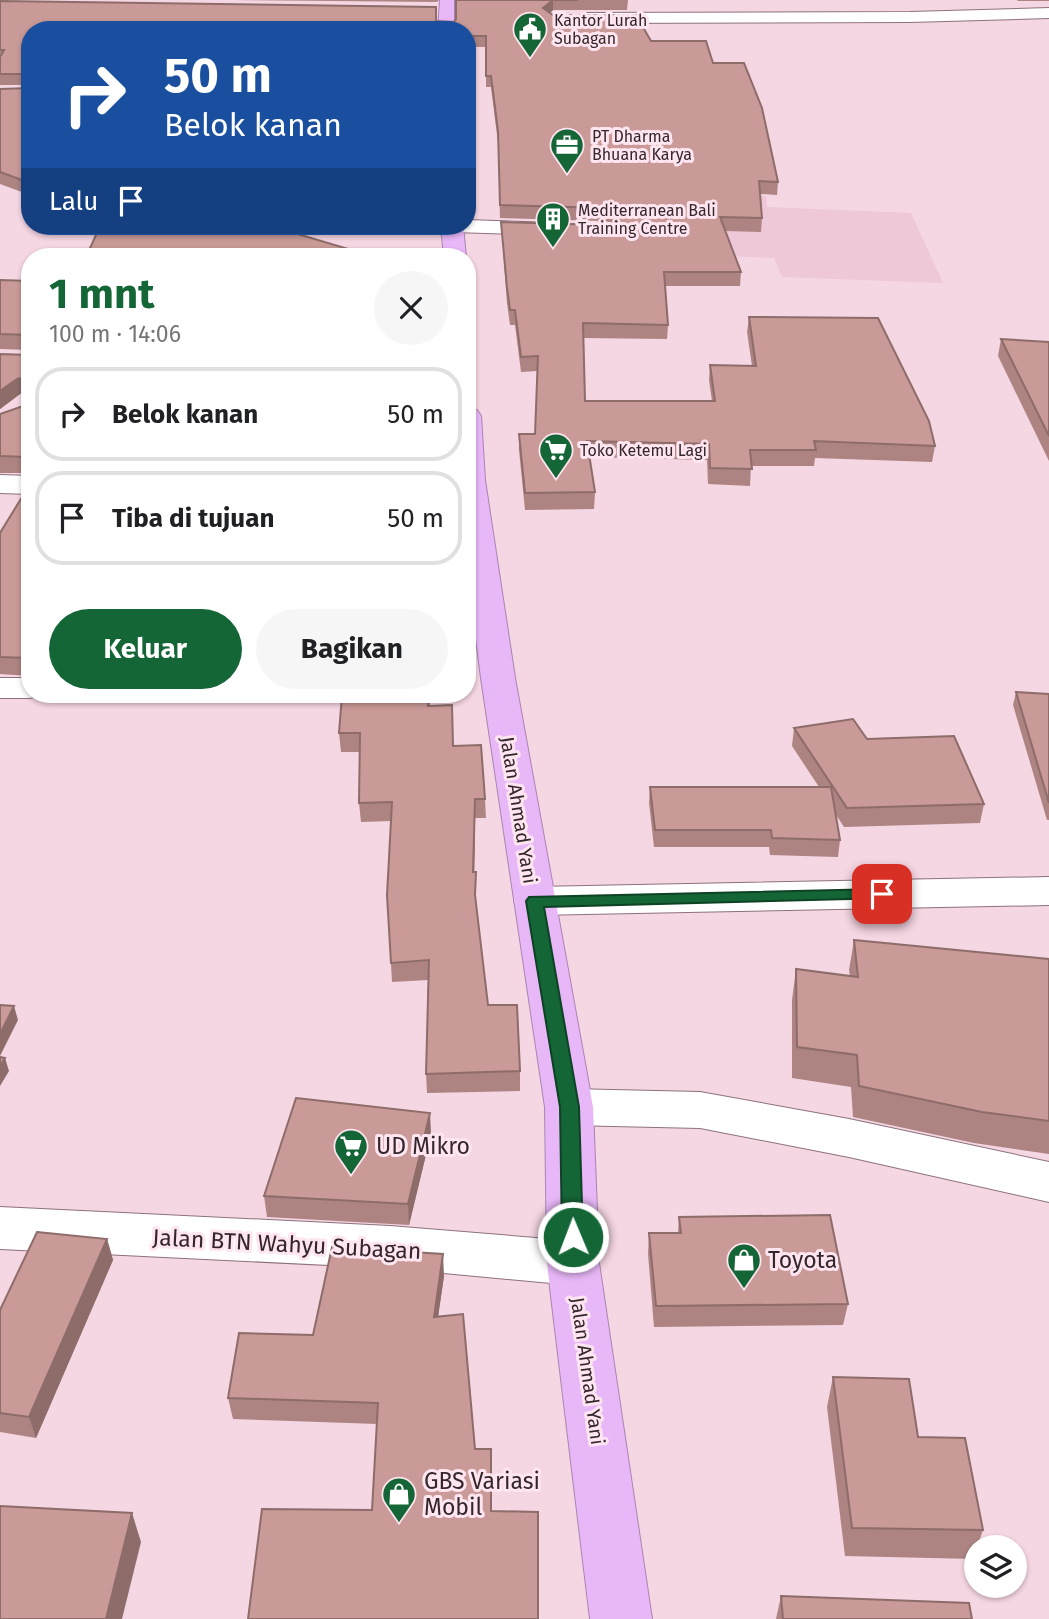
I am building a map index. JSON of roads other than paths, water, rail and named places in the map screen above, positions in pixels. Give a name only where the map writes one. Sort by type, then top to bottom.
[{"type":"highway","name":"Jalan Ahmad Yani","points":[[476,517],[498,678],[569,1107],[573,1263],[621,1619]]},
{"type":"street","points":[[566,18],[910,17],[1049,13]]},
{"type":"street","points":[[476,227],[567,229]]},
{"type":"street","points":[[0,484],[21,485]]},
{"type":"street","points":[[0,688],[21,688]]},
{"type":"street","points":[[535,901],[1049,891]]},
{"type":"street","points":[[569,1107],[700,1110],[849,1138],[1049,1182]]},
{"type":"street","name":"Jalan BTN Wahyu Subagan","points":[[1,1231],[390,1247],[573,1263]]},
{"type":"place","name":"Kantor Lurah Subagan","points":[[530,59]]},
{"type":"place","name":"PT Dharma Bhuana Karya","points":[[567,175]]},
{"type":"place","name":"Mediterranean Bali Training Centre","points":[[553,249]]},
{"type":"place","name":"Toko Ketemu Lagi","points":[[556,480]]},
{"type":"place","name":"UD Mikro","points":[[351,1176]]},
{"type":"place","name":"Toyota","points":[[744,1290]]},
{"type":"place","name":"GBS Variasi Mobil","points":[[399,1524]]}]
